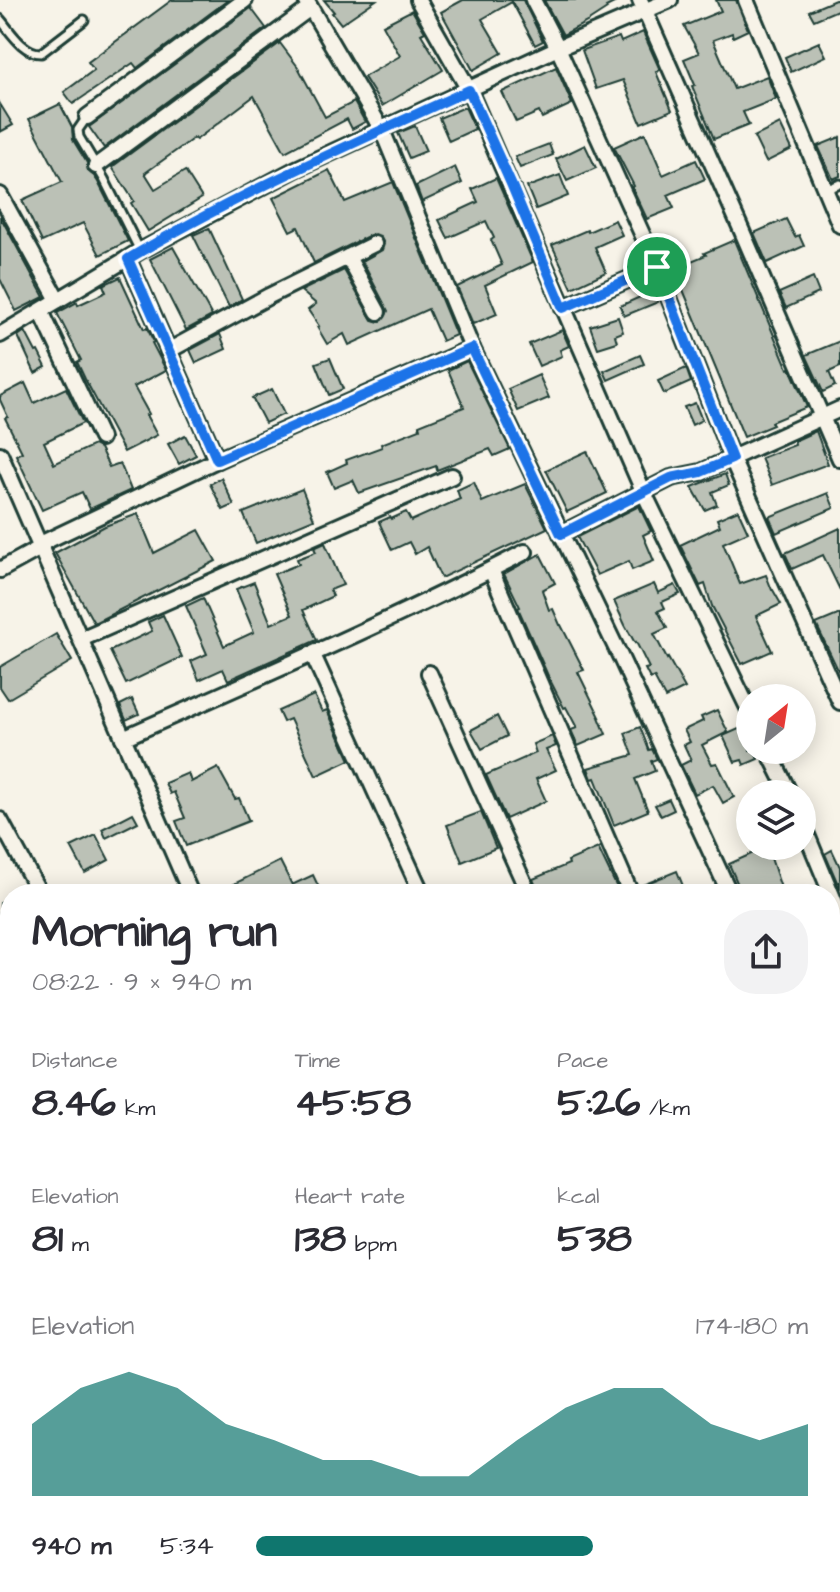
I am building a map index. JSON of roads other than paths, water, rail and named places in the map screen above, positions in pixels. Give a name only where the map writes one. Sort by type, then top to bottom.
[{"type":"street","points":[[87,117],[245,0]]},
{"type":"street","points":[[418,0],[469,90],[644,493],[736,684]]},
{"type":"street","points":[[533,0],[558,48],[657,267],[732,459],[840,702]]},
{"type":"street","points":[[0,335],[134,255],[296,169],[558,48],[643,5],[670,0]]},
{"type":"street","points":[[746,0],[840,225]]},
{"type":"street","points":[[308,4],[382,130],[472,348],[725,884]]},
{"type":"street","points":[[96,166],[302,16],[308,4]]},
{"type":"street","points":[[643,5],[840,459]]},
{"type":"street","points":[[0,195],[58,300]]},
{"type":"street","points":[[168,351],[374,244]]},
{"type":"street","points":[[134,255],[168,351],[217,460]]},
{"type":"street","points":[[348,257],[378,312]]},
{"type":"street","points":[[563,308],[657,267]]},
{"type":"street","points":[[41,311],[101,438]]},
{"type":"street","points":[[0,570],[41,546],[217,460],[472,348]]},
{"type":"street","points":[[561,534],[671,478],[701,472],[840,409]]},
{"type":"street","points":[[0,455],[187,884]]},
{"type":"street","points":[[81,639],[452,476]]},
{"type":"street","points":[[123,738],[313,655],[525,552]]},
{"type":"street","points":[[491,570],[627,884]]},
{"type":"street","points":[[313,655],[417,884]]},
{"type":"street","points":[[429,673],[524,884]]},
{"type":"street","points":[[0,820],[35,884]]},
{"type":"street","points":[[816,857],[827,884]]},
{"type":"lane","points":[[0,19],[33,53],[41,53],[84,20]]},
{"type":"lane","points":[[87,117],[78,130],[79,137],[96,166],[134,255]]},
{"type":"lane","points":[[825,190],[840,184]]}]
